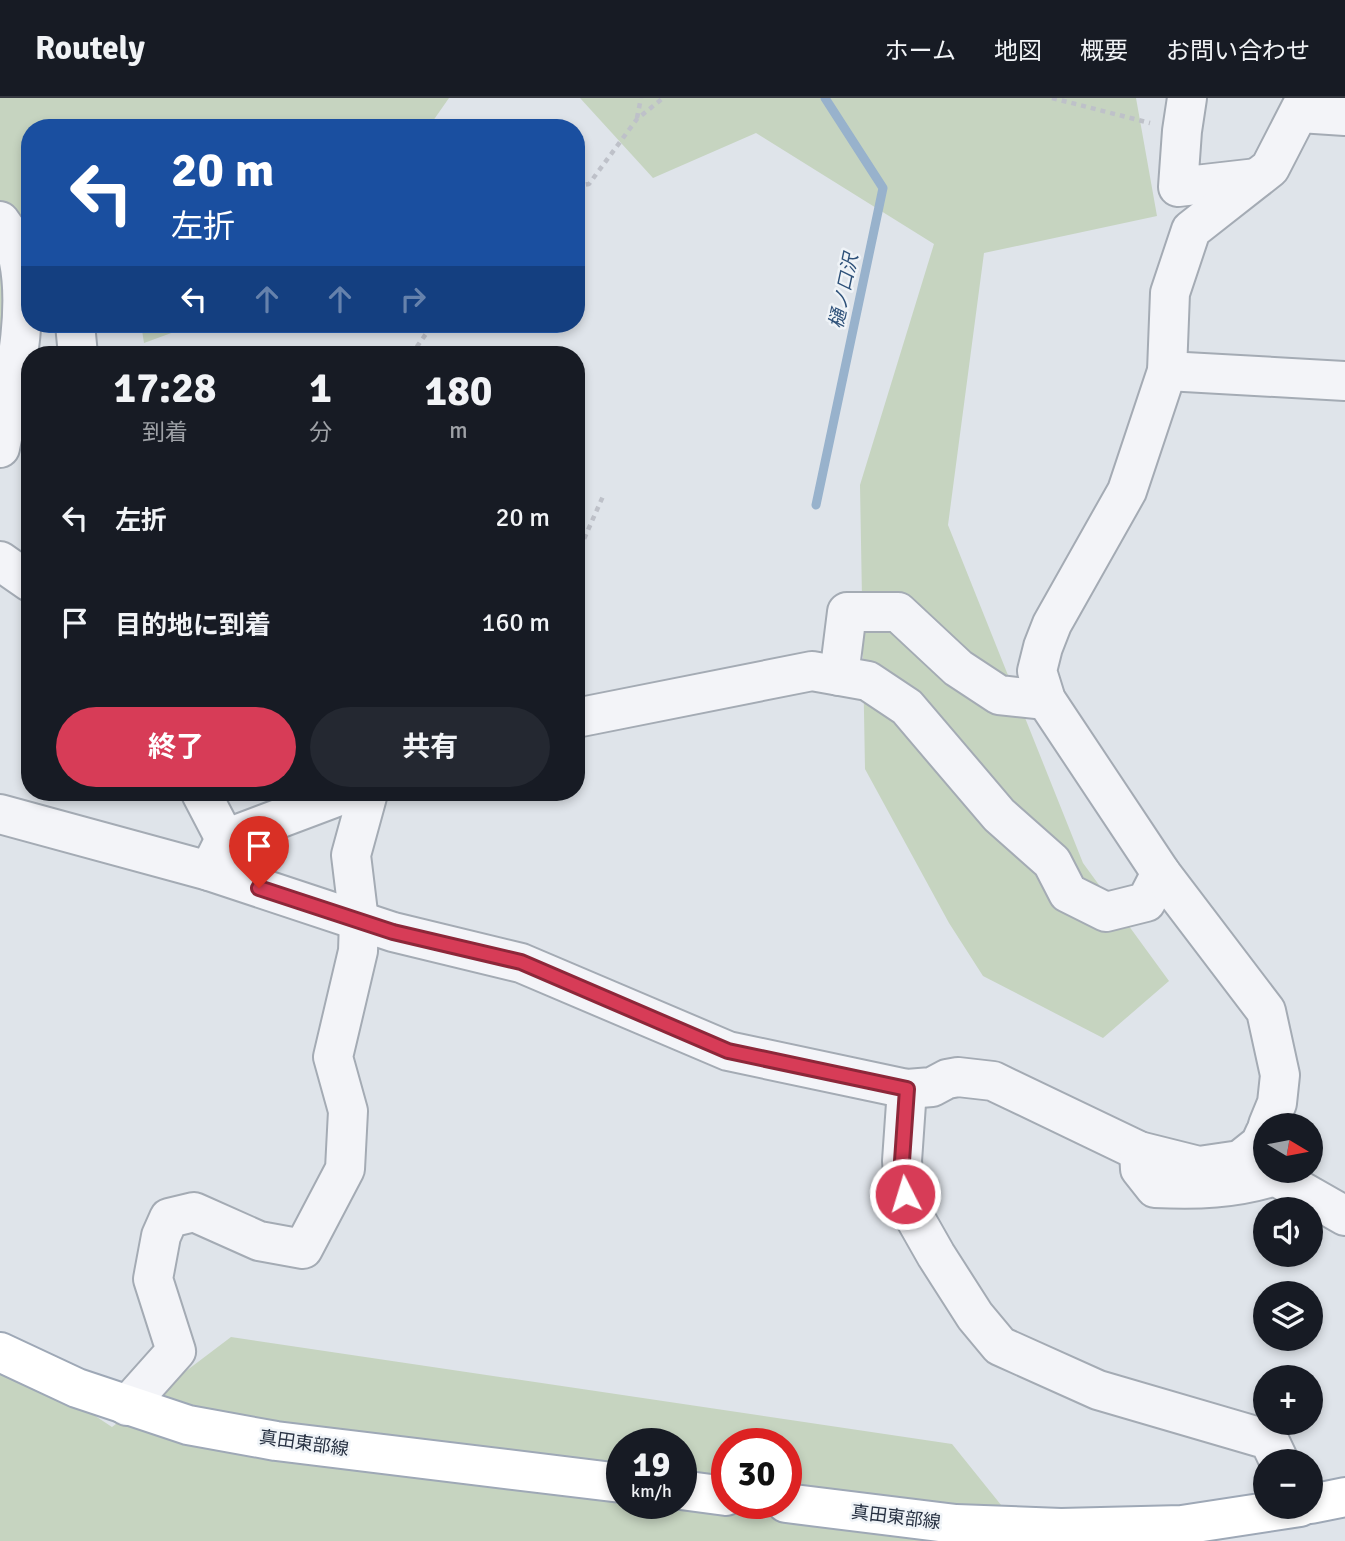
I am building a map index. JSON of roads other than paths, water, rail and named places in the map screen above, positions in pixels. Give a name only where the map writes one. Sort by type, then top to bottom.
[{"type":"main road","name":"真田東部線","points":[[0,1352],[77,1388],[188,1425],[276,1441],[606,1481]]},
{"type":"main road","points":[[1323,1502],[1345,1497]]},
{"type":"main road","name":"真田東部線","points":[[802,1505],[956,1524],[1061,1528],[1182,1525],[1253,1514]]},
{"type":"street","points":[[1273,1113],[1277,1103],[1280,1074],[1266,1011],[1161,873],[1046,700],[1037,671],[1052,624],[1127,491],[1167,371],[1170,293],[1191,230],[1270,168],[1303,105],[1345,116]]},
{"type":"street","points":[[1184,115],[1178,187],[1257,178]]},
{"type":"street","points":[[15,237],[21,273]]},
{"type":"street","points":[[0,448],[16,368],[21,309]]},
{"type":"street","points":[[1167,371],[1345,381]]},
{"type":"street","points":[[0,561],[21,576]]},
{"type":"street","points":[[839,676],[847,611],[898,612],[958,668],[999,695],[1046,700]]},
{"type":"street","points":[[585,716],[812,671],[868,681],[907,707],[999,815],[1052,862],[1068,893],[1106,912],[1146,902],[1161,873]]},
{"type":"street","points":[[203,801],[217,855]]},
{"type":"street","points":[[217,855],[331,801]]},
{"type":"street","points":[[127,1406],[176,1351],[153,1279],[161,1236],[169,1218],[194,1212],[259,1241],[303,1249],[345,1168],[348,1111],[333,1057],[358,951],[359,921],[351,855],[366,801]]},
{"type":"street","points":[[0,814],[217,855],[359,921],[393,932],[521,962],[728,1051],[907,1089],[932,1087],[958,1077],[993,1081],[1139,1151],[1199,1166],[1240,1160],[1253,1149]]},
{"type":"street","points":[[907,1089],[902,1161],[905,1194],[936,1255],[975,1316],[1000,1346],[1098,1390],[1269,1440],[1273,1449]]},
{"type":"street","points":[[1139,1151],[1140,1169],[1155,1188],[1246,1185],[1275,1175],[1345,1216]]},
{"type":"waterway","name":"樋ノ口沢","points":[[816,505],[883,188],[825,98]]}]
